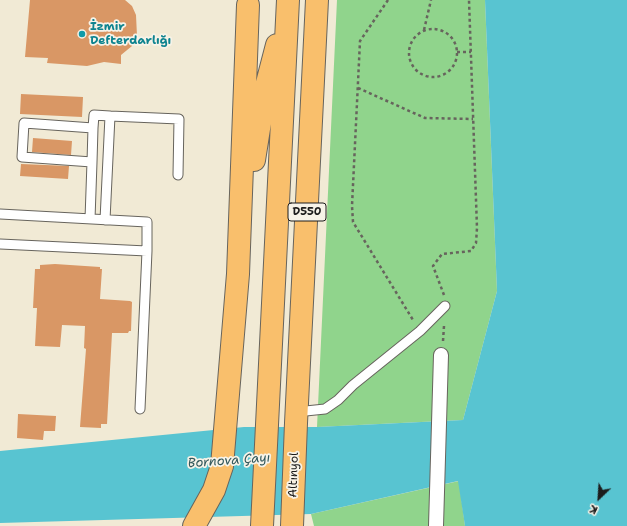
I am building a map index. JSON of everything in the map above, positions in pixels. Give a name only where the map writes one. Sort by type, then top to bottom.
[{"type":"highway","points":[[238,274],[265,91],[288,0]]},
{"type":"highway","name":"D550","points":[[262,526],[288,0]]},
{"type":"highway","name":"D550","points":[[296,418],[317,0]]},
{"type":"highway","points":[[194,526],[214,490],[222,466],[238,274],[248,6]]},
{"type":"highway","name":"Altınyol","points":[[292,526],[296,418]]},
{"type":"street","points":[[436,526],[442,355]]},
{"type":"lane","points":[[90,219],[94,115],[179,119],[178,175]]},
{"type":"lane","points":[[105,220],[110,116]]},
{"type":"lane","points":[[92,162],[22,157],[24,123],[93,128]]},
{"type":"lane","points":[[0,214],[147,222],[140,409]]},
{"type":"lane","points":[[0,244],[147,251]]},
{"type":"lane","points":[[296,418],[325,409],[338,400],[353,385],[420,331],[446,306]]},
{"type":"path","points":[[388,0],[360,41],[352,206],[353,222],[420,331]]},
{"type":"path","points":[[424,30],[431,0]]},
{"type":"path","points":[[442,355],[446,301],[433,266],[442,254],[471,251],[476,243],[477,228],[469,0]]},
{"type":"path","points":[[440,29],[448,33],[453,39],[457,52],[455,64],[443,75],[435,77],[420,73],[410,62],[408,54],[412,39],[424,30],[440,29]]},
{"type":"path","points":[[457,52],[470,52]]},
{"type":"path","points":[[358,88],[425,118],[473,119]]},
{"type":"green space","points":[[337,0],[485,0],[497,291],[463,420],[317,427]]},
{"type":"green space","points":[[459,481],[465,526],[314,526],[311,514]]},
{"type":"water","name":"Bornova Çayı","points":[[485,0],[627,0],[627,526],[465,526],[458,481],[311,514],[0,523],[0,451],[244,427],[317,427],[463,420],[497,291]]},
{"type":"building","name":"İzmir Defterdarlığı","points":[[30,0],[125,0],[132,6],[136,15],[137,36],[132,46],[121,55],[121,64],[104,62],[87,66],[47,63],[48,58],[25,57]]},
{"type":"building","points":[[21,94],[83,97],[82,117],[20,114]]},
{"type":"building","points":[[33,138],[72,141],[71,155],[32,152]]},
{"type":"building","points":[[21,164],[69,166],[68,179],[20,176]]},
{"type":"building","points":[[55,264],[100,267],[100,269],[102,269],[100,299],[132,302],[131,331],[128,333],[112,333],[107,424],[101,424],[101,428],[80,427],[86,349],[84,348],[85,326],[62,325],[60,347],[35,346],[37,308],[33,308],[35,269],[40,269],[40,265]]},
{"type":"building","points":[[18,414],[56,416],[55,431],[44,431],[43,440],[17,438]]},
{"type":"place","name":"İzmir Defterdarlığı","points":[[82,34]]}]
